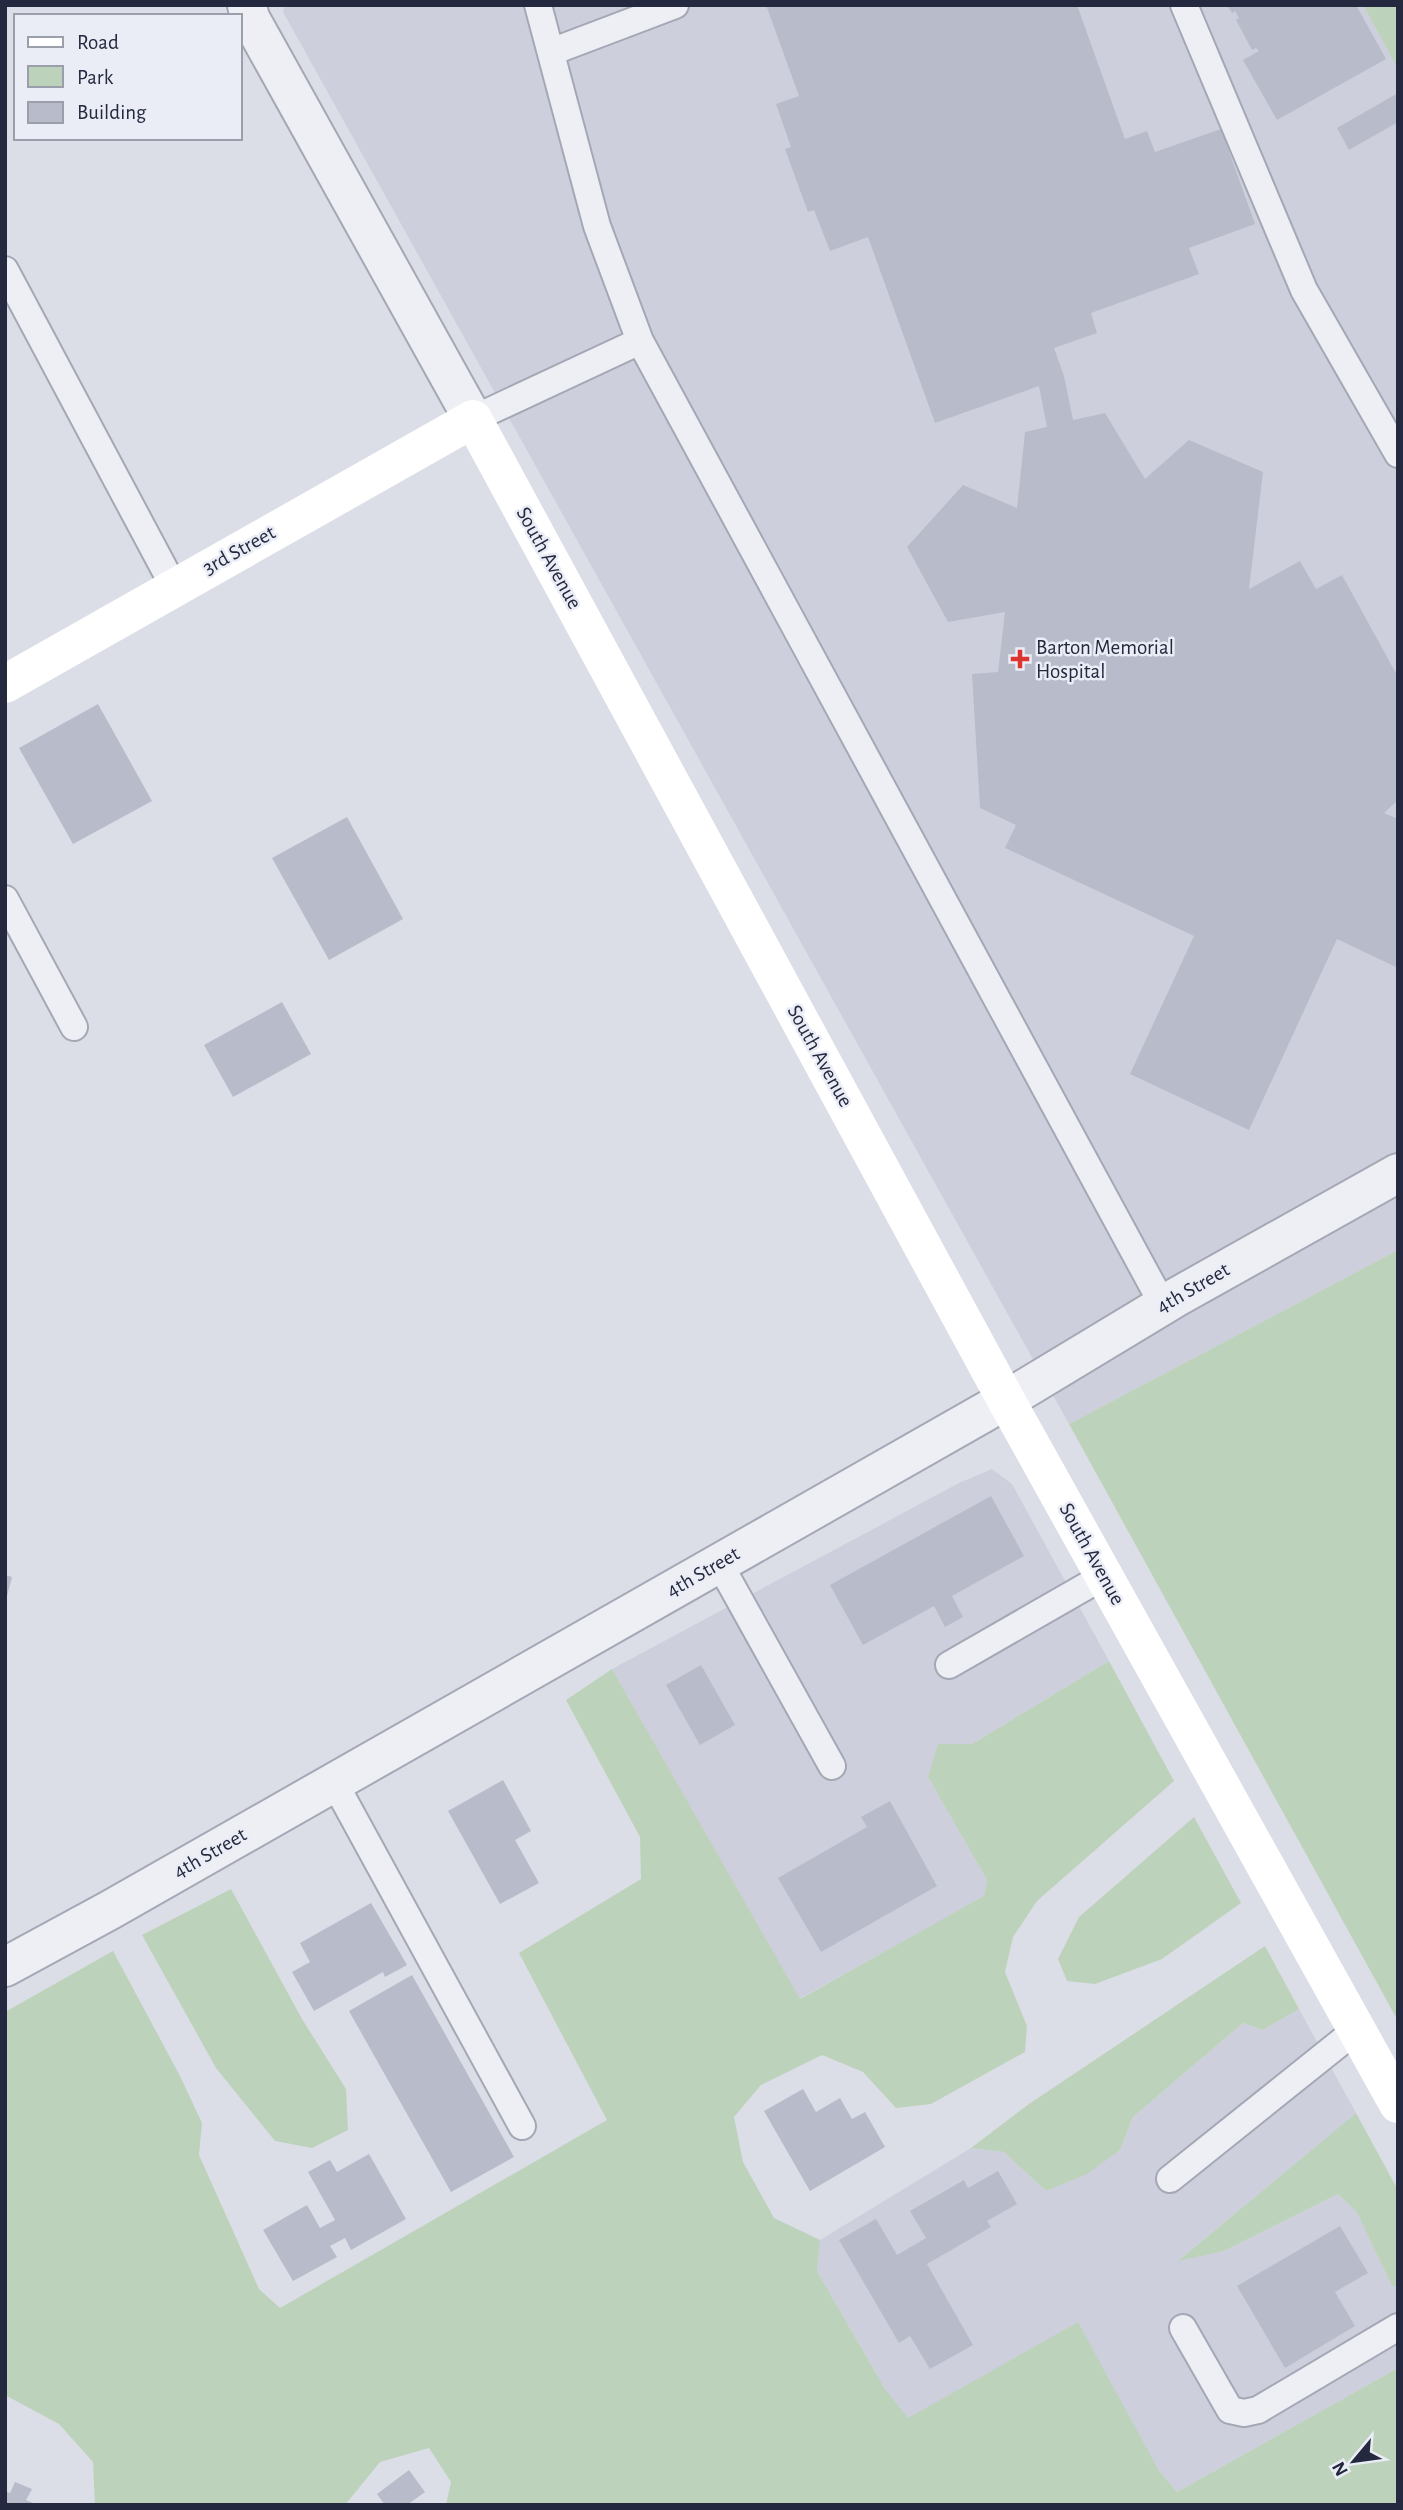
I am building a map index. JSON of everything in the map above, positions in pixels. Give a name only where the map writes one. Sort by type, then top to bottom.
[{"type":"street","name":"South Avenue","points":[[247,5],[250,18],[474,419],[1006,1400],[1398,2104]]},
{"type":"street","name":"3rd Street","points":[[5,684],[474,419]]},
{"type":"street","name":"4th Street","points":[[5,1967],[1006,1400],[1163,1305],[1398,1173]]},
{"type":"lane","points":[[538,5],[597,226],[640,341],[1163,1305]]},
{"type":"lane","points":[[551,52],[675,5]]},
{"type":"lane","points":[[1184,5],[1304,290],[1398,454]]},
{"type":"lane","points":[[5,270],[174,587]]},
{"type":"lane","points":[[474,419],[640,341]]},
{"type":"lane","points":[[5,899],[74,1027]]},
{"type":"lane","points":[[719,1563],[832,1766]]},
{"type":"lane","points":[[949,1665],[1104,1576]]},
{"type":"lane","points":[[334,1782],[522,2126]]},
{"type":"lane","points":[[1170,2179],[1356,2030]]},
{"type":"lane","points":[[1183,2328],[1230,2410],[1244,2413],[1258,2410],[1398,2327]]},
{"type":"shaded area","name":"Barton Memorial Hospital","points":[[285,5],[1363,5],[1398,69],[1398,1250],[1069,1424],[283,12]]},
{"type":"shaded area","points":[[992,1469],[1012,1484],[1109,1661],[972,1744],[928,1777],[987,1880],[984,1897],[799,1999],[612,1669],[959,1483]]},
{"type":"shaded area","points":[[1299,2009],[1356,2113],[1179,2260],[1224,2251],[1338,2194],[1356,2211],[1392,2286],[1398,2287],[1398,2368],[1177,2492],[1158,2469],[908,2419],[885,2389],[817,2271],[820,2240],[971,2148],[1004,2152],[1046,2191],[1120,2150],[1133,2117],[1243,2023],[1263,2030]]},
{"type":"green space","points":[[1363,5],[1398,5],[1398,69]]},
{"type":"green space","points":[[1398,1250],[1398,2021],[1069,1424]]},
{"type":"green space","points":[[1109,1661],[1174,1781],[1037,1901],[1013,1937],[1005,1972],[1027,2026],[1025,2052],[931,2104],[896,2108],[863,2072],[822,2055],[761,2085],[734,2117],[743,2162],[774,2218],[820,2240],[817,2271],[885,2389],[908,2418],[1078,2322],[1158,2469],[1177,2492],[1398,2368],[1398,2505],[446,2505],[451,2482],[429,2448],[380,2462],[345,2505],[95,2505],[93,2462],[59,2424],[5,2395],[5,2012],[113,1951],[202,2123],[199,2155],[259,2289],[280,2308],[607,2120],[519,1953],[641,1879],[640,1837],[566,1700],[612,1669],[800,1999],[984,1896],[987,1880],[928,1777],[938,1744],[972,1744]]},
{"type":"green space","points":[[1194,1817],[1241,1903],[1162,1959],[1095,1984],[1067,1981],[1058,1959],[1079,1917]]},
{"type":"green space","points":[[231,1889],[302,2019],[346,2089],[348,2130],[312,2148],[275,2141],[216,2068],[142,1935]]},
{"type":"green space","points":[[1265,1946],[1299,2009],[1263,2030],[1243,2023],[1133,2117],[1120,2150],[1087,2174],[1046,2191],[1004,2152],[971,2148],[1029,2104]]},
{"type":"green space","points":[[1356,2113],[1398,2190],[1398,2287],[1392,2286],[1356,2211],[1338,2194],[1224,2251],[1178,2261]]},
{"type":"building","points":[[766,5],[1077,5],[1125,139],[1147,131],[1155,152],[1221,129],[1255,224],[1189,248],[1199,274],[1091,313],[1097,333],[1054,348],[1064,376],[1073,420],[1105,413],[1145,479],[1189,440],[1263,472],[1249,589],[1300,561],[1316,589],[1342,575],[1398,677],[1398,800],[1384,813],[1398,819],[1398,968],[1337,939],[1249,1130],[1130,1074],[1194,936],[1005,848],[1016,825],[980,808],[972,674],[998,672],[1005,612],[948,622],[907,547],[963,485],[1017,508],[1025,432],[1047,427],[1039,386],[935,423],[868,237],[830,251],[814,210],[808,212],[785,149],[791,147],[776,104],[799,96]]},
{"type":"building","points":[[1227,5],[1356,5],[1386,59],[1277,120],[1243,60],[1259,51],[1256,48],[1252,50],[1236,20],[1239,18]]},
{"type":"building","points":[[1398,93],[1398,122],[1349,150],[1337,128]]},
{"type":"building","points":[[98,704],[152,801],[73,844],[19,748]]},
{"type":"building","points":[[347,817],[403,919],[329,960],[272,858]]},
{"type":"building","points":[[282,1002],[311,1054],[233,1097],[204,1045]]},
{"type":"building","points":[[991,1496],[1024,1556],[952,1596],[963,1617],[945,1627],[934,1606],[863,1645],[830,1585]]},
{"type":"building","points":[[5,1575],[12,1577],[6,1600],[5,1600]]},
{"type":"building","points":[[701,1665],[735,1725],[700,1745],[666,1685]]},
{"type":"building","points":[[503,1780],[531,1831],[515,1840],[539,1883],[500,1904],[448,1811]]},
{"type":"building","points":[[890,1801],[937,1886],[821,1952],[778,1878],[867,1827],[861,1817]]},
{"type":"building","points":[[371,1903],[407,1965],[385,1977],[383,1972],[314,2011],[292,1972],[310,1962],[300,1943]]},
{"type":"building","points":[[412,1975],[514,2157],[451,2192],[349,2011]]},
{"type":"building","points":[[803,2089],[816,2112],[840,2098],[852,2119],[865,2112],[885,2147],[810,2191],[764,2111]]},
{"type":"building","points":[[369,2154],[406,2219],[351,2250],[345,2238],[330,2246],[337,2257],[293,2281],[263,2230],[307,2205],[320,2228],[335,2220],[308,2172],[330,2160],[337,2172]]},
{"type":"building","points":[[998,2171],[1017,2204],[987,2221],[991,2227],[927,2264],[973,2345],[930,2369],[910,2336],[899,2343],[839,2240],[876,2219],[897,2255],[926,2238],[910,2211],[964,2180],[968,2188]]},
{"type":"building","points":[[1340,2226],[1368,2273],[1335,2292],[1355,2326],[1285,2368],[1237,2286]]},
{"type":"building","points":[[409,2470],[425,2492],[407,2505],[385,2505],[377,2494]]},
{"type":"building","points":[[15,2482],[32,2489],[26,2500],[38,2505],[5,2505],[5,2491],[10,2493]]},
{"type":"place","name":"Barton Memorial Hospital","points":[[1020,659]]}]
